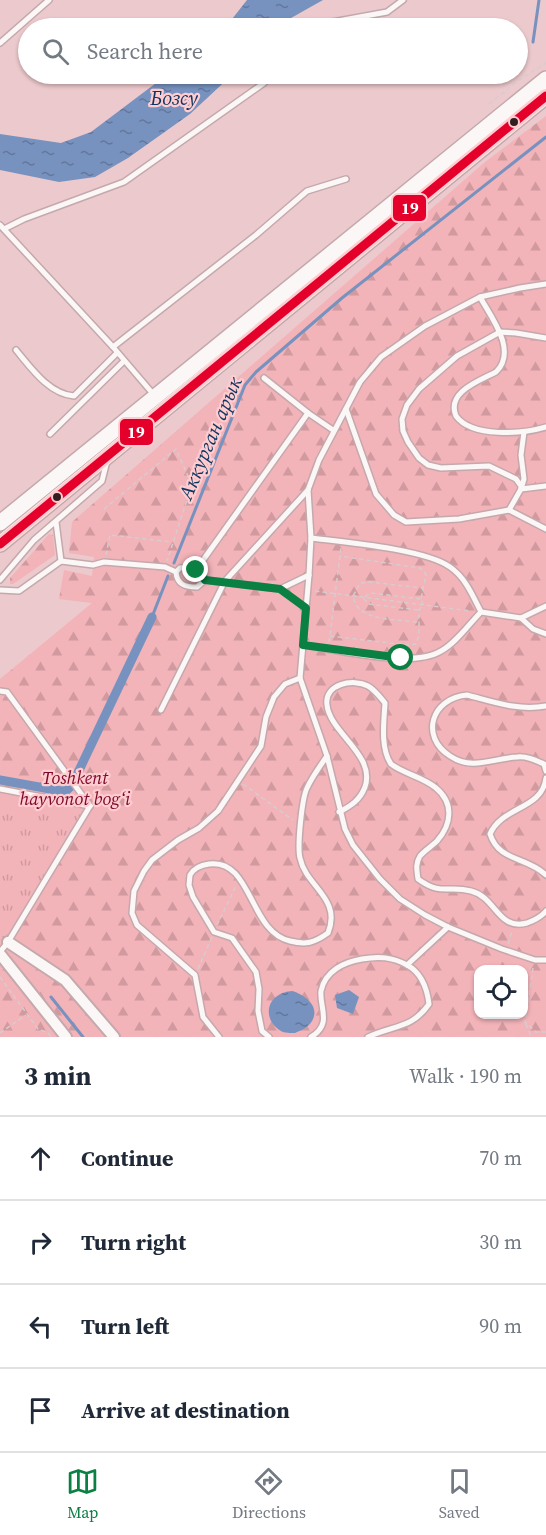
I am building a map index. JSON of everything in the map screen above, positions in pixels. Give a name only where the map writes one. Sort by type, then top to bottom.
[{"type":"main road","points":[[0,544],[108,455],[282,304],[446,169],[546,80]]},
{"type":"main road","points":[[446,169],[546,96]]},
{"type":"main road","points":[[0,523],[156,398],[282,304]]},
{"type":"street","points":[[8,942],[65,980],[114,1037]]},
{"type":"street","points":[[0,953],[66,1037]]},
{"type":"lane","points":[[28,18],[49,0]]},
{"type":"lane","points":[[354,18],[387,12],[403,0]]},
{"type":"lane","points":[[0,43],[18,27]]},
{"type":"lane","points":[[156,398],[2,227],[123,182],[263,84]]},
{"type":"lane","points":[[112,347],[256,235],[308,190],[346,178]]},
{"type":"lane","points":[[161,710],[225,581],[308,490],[333,430],[360,382],[381,357],[426,326],[480,297],[546,285]]},
{"type":"lane","points":[[480,297],[500,332],[505,348],[500,368],[458,395],[454,404],[454,413],[458,420],[469,428],[506,433],[546,427]]},
{"type":"lane","points":[[521,489],[516,479],[489,466],[441,468],[428,465],[411,447],[402,427],[403,414],[407,405],[429,378],[457,356],[500,332],[546,338]]},
{"type":"lane","points":[[16,350],[40,377],[60,393],[74,396],[117,353]]},
{"type":"lane","points":[[50,434],[124,361]]},
{"type":"lane","points":[[264,378],[333,430]]},
{"type":"lane","points":[[346,409],[376,494],[394,515],[406,522],[459,519],[509,510],[546,529]]},
{"type":"lane","points":[[196,570],[308,412]]},
{"type":"lane","points":[[509,510],[524,479],[521,455],[524,432]]},
{"type":"lane","points":[[0,580],[11,570],[34,540],[102,481],[108,455]]},
{"type":"lane","points":[[521,489],[546,486]]},
{"type":"lane","points":[[308,490],[309,575],[300,678],[327,756],[339,812],[353,845],[380,879],[400,899],[426,915],[448,927],[506,950],[535,960],[546,960]]},
{"type":"lane","points":[[56,522],[62,561]]},
{"type":"lane","points":[[310,538],[421,556],[447,565],[461,578],[481,612]]},
{"type":"lane","points":[[0,590],[20,591],[62,561],[93,565],[104,562],[165,567],[176,572]]},
{"type":"lane","points":[[176,572],[185,567],[196,570],[205,580]]},
{"type":"lane","points":[[176,572],[179,583],[191,587],[196,587],[205,580],[280,589],[306,608]]},
{"type":"lane","points":[[280,589],[309,575]]},
{"type":"lane","points":[[521,618],[546,606]]},
{"type":"lane","points":[[481,612],[521,618],[533,629],[546,634]]},
{"type":"lane","points":[[303,645],[401,658],[430,656],[446,648],[481,612]]},
{"type":"lane","points":[[219,1037],[203,1017],[195,975],[137,925],[132,913],[136,884],[152,860],[209,820],[218,811],[261,746],[266,717],[274,697],[285,684],[300,678]]},
{"type":"lane","points":[[339,812],[351,806],[362,795],[367,768],[329,713],[327,698],[328,693],[336,686],[360,683],[375,691],[385,703],[383,727],[387,759],[390,764],[436,788],[446,800],[449,812],[448,826],[438,840],[421,856],[416,867],[418,879],[430,887],[471,891],[483,896],[506,922],[515,926],[538,918],[546,911]]},
{"type":"lane","points":[[0,691],[7,692],[90,806]]},
{"type":"lane","points":[[546,706],[531,709],[517,708],[459,695],[437,710],[433,727],[435,741],[457,761],[478,764],[518,757],[530,758],[544,764],[546,771]]},
{"type":"lane","points":[[269,1037],[262,1031],[258,1011],[259,989],[256,972],[232,938],[214,932],[193,897],[189,880],[192,871],[201,866],[215,863],[225,865],[234,870],[256,910],[273,934],[284,940],[300,944],[316,941],[328,933],[332,910],[300,858],[301,825],[306,790],[327,756]]},
{"type":"lane","points":[[546,778],[542,792],[535,799],[497,822],[490,834],[493,844],[500,852],[540,868],[546,875]]},
{"type":"lane","points":[[0,789],[90,806]]},
{"type":"lane","points":[[0,953],[90,806]]},
{"type":"lane","points":[[407,965],[448,927]]},
{"type":"lane","points":[[311,1037],[317,1034],[324,1020],[321,992],[330,972],[340,965],[363,959],[387,957],[415,971],[428,992],[429,1004],[422,1014],[408,1024],[368,1037]]},
{"type":"path","points":[[528,74],[546,63]]},
{"type":"path","points":[[489,104],[514,84]]},
{"type":"path","points":[[104,509],[176,449],[192,485],[165,567]]},
{"type":"path","points":[[104,562],[110,535],[173,542]]},
{"type":"path","points":[[328,649],[342,542]]},
{"type":"path","points":[[340,556],[420,568],[426,574],[421,599],[423,605]]},
{"type":"path","points":[[418,622],[367,615],[357,608],[353,596],[360,583],[424,588]]},
{"type":"path","points":[[308,591],[481,612]]},
{"type":"path","points":[[363,598],[371,593],[421,599]]},
{"type":"path","points":[[363,598],[369,604],[419,610]]},
{"type":"path","points":[[330,636],[407,645],[416,644],[419,635],[419,610],[423,605]]},
{"type":"path","points":[[239,781],[301,825]]},
{"type":"path","points":[[506,950],[515,926]]},
{"type":"path","points":[[531,1037],[525,1022],[535,960]]},
{"type":"path","points":[[0,977],[38,1029],[48,1033],[51,1037]]},
{"type":"path","points":[[0,1033],[27,1014]]},
{"type":"path","points":[[525,1022],[536,1032],[546,1032]]},
{"type":"green space","name":"Toshkent hayvonot bogʻi","points":[[546,116],[546,1037],[0,1037],[0,679],[92,603],[59,599],[64,570],[92,576],[94,557],[69,553],[72,522],[485,162]]},
{"type":"green space","points":[[49,534],[53,535],[55,555],[10,584],[10,578]]},
{"type":"green space","points":[[0,789],[90,806],[0,952]]},
{"type":"water","points":[[247,0],[323,0],[291,18],[233,18]]},
{"type":"water","name":"Бозсу","points":[[155,84],[222,84],[190,114],[128,158],[95,177],[59,182],[0,170],[0,134],[61,143],[91,132]]},
{"type":"water","points":[[349,990],[359,997],[353,1014],[337,1008],[335,995]]},
{"type":"water","points":[[292,991],[303,996],[312,1004],[314,1014],[313,1020],[304,1029],[295,1033],[286,1033],[275,1026],[271,1020],[269,1007],[276,996]]},
{"type":"waterway","name":"Аккурган арык","points":[[533,42],[539,0]]},
{"type":"waterway","name":"Аккурган арык","points":[[174,563],[245,385],[256,372],[342,298],[546,137]]},
{"type":"waterway","name":"Аккурган арык","points":[[152,617],[168,576]]},
{"type":"waterway","points":[[0,780],[61,791],[67,790],[72,785],[152,617]]},
{"type":"waterway","points":[[51,997],[83,1037]]},
{"type":"transit line","name":"19","points":[[0,544],[546,96]]},
{"type":"route","points":[[196,570],[205,580],[280,589],[306,608],[303,645],[401,658]]}]
